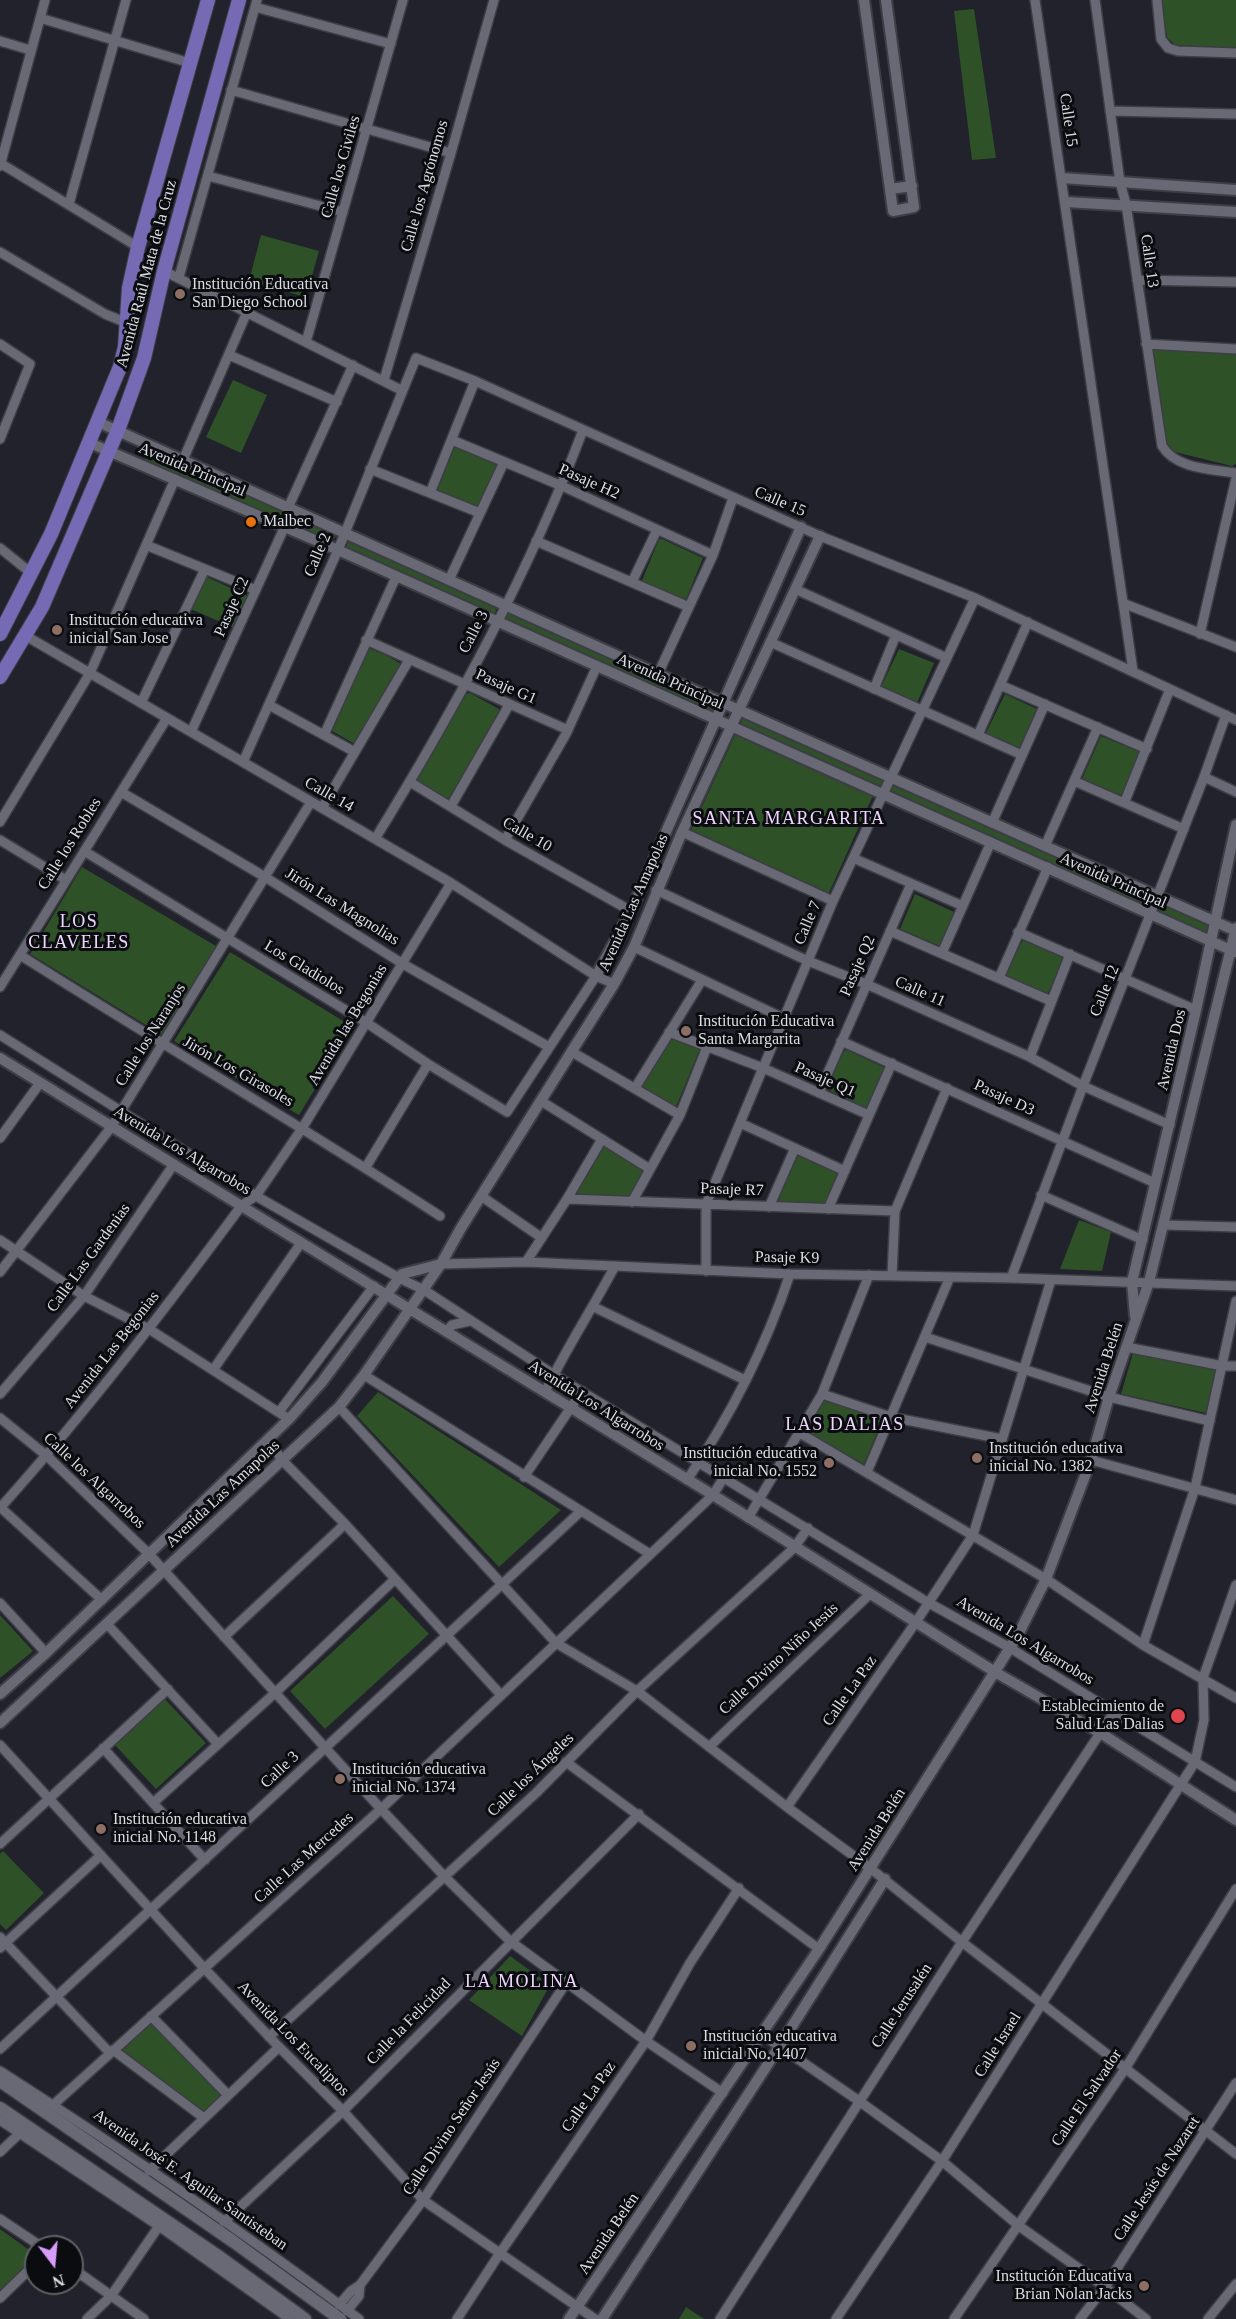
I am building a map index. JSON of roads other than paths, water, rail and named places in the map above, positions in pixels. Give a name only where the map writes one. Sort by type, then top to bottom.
[{"type":"main road","name":"Avenida Raúl Mata de la Cruz","points":[[1,630],[51,534],[120,367],[125,347],[128,301],[138,247],[208,0]]},
{"type":"main road","name":"Avenida Raúl Mata de la Cruz","points":[[0,677],[42,607],[118,430],[144,358],[164,271],[239,0]]},
{"type":"main road","name":"Avenida José E. Aguilar Santisteban","points":[[0,2081],[344,2315]]},
{"type":"main road","points":[[0,2108],[221,2258],[305,2319]]},
{"type":"street","points":[[45,0],[1,164],[138,247]]},
{"type":"street","points":[[69,204],[126,0]]},
{"type":"street","name":"Calle los Civiles","points":[[306,342],[403,0]]},
{"type":"street","name":"Calle los Agrónomos","points":[[384,380],[494,0]]},
{"type":"street","points":[[864,0],[893,211],[914,207],[886,0]]},
{"type":"street","name":"Calle 15","points":[[1035,0],[1133,671]]},
{"type":"street","name":"Calle 13","points":[[1095,0],[1120,182],[1126,204],[1162,446],[1167,454],[1183,464],[1236,475]]},
{"type":"street","points":[[1157,0],[1161,39],[1168,48],[1178,51],[1236,53]]},
{"type":"street","points":[[179,277],[256,3],[391,44]]},
{"type":"street","points":[[40,18],[190,63]]},
{"type":"street","points":[[0,41],[30,50]]},
{"type":"street","points":[[231,90],[451,153]]},
{"type":"street","points":[[1110,111],[1236,114]]},
{"type":"street","points":[[208,176],[343,213]]},
{"type":"street","points":[[1062,178],[1236,190]]},
{"type":"street","points":[[890,189],[912,186]]},
{"type":"street","points":[[1066,202],[1236,212]]},
{"type":"street","points":[[0,252],[105,314],[127,323]]},
{"type":"street","points":[[164,271],[401,390]]},
{"type":"street","points":[[1137,280],[1236,282]]},
{"type":"street","points":[[183,460],[247,312]]},
{"type":"street","points":[[0,344],[30,364],[0,439]]},
{"type":"street","points":[[1146,345],[1236,349]]},
{"type":"street","points":[[229,355],[337,402]]},
{"type":"street","name":"Calle 15","points":[[416,358],[475,381],[820,536],[975,598],[1236,720]]},
{"type":"street","name":"Calle 2","points":[[243,762],[338,550],[401,390],[416,358]]},
{"type":"street","points":[[288,508],[353,365]]},
{"type":"street","points":[[430,493],[475,381]]},
{"type":"street","name":"Avenida Principal","points":[[98,422],[1156,897],[1236,930]]},
{"type":"street","name":"Calle 3","points":[[375,839],[465,685],[562,486],[583,430]]},
{"type":"street","name":"Pasaje H2","points":[[452,440],[562,486],[713,555]]},
{"type":"street","name":"Avenida Principal","points":[[90,443],[285,526],[1233,951]]},
{"type":"street","points":[[450,580],[504,462]]},
{"type":"street","points":[[370,469],[480,513]]},
{"type":"street","points":[[1200,634],[1236,475]]},
{"type":"street","points":[[0,822],[90,673],[175,479]]},
{"type":"street","points":[[658,674],[713,555],[733,498]]},
{"type":"street","name":"Pasaje C2","points":[[191,732],[285,526]]},
{"type":"street","name":"Avenida Las Amapolas","points":[[596,976],[631,911],[801,527]]},
{"type":"street","points":[[632,582],[657,530]]},
{"type":"street","name":"Avenida Las Amapolas","points":[[0,1723],[339,1407],[411,1309],[614,984],[634,947],[682,832],[820,536]]},
{"type":"street","points":[[536,541],[689,607]]},
{"type":"street","points":[[146,544],[256,590]]},
{"type":"street","points":[[0,548],[31,573]]},
{"type":"street","points":[[141,703],[205,569]]},
{"type":"street","points":[[324,735],[396,577]]},
{"type":"street","points":[[795,589],[947,658]]},
{"type":"street","name":"Calle 7","points":[[706,1271],[706,1204],[833,901],[975,598]]},
{"type":"street","points":[[1125,604],[1236,647]]},
{"type":"street","points":[[978,735],[1028,622]]},
{"type":"street","points":[[874,689],[896,635]]},
{"type":"street","name":"Calle 14","points":[[26,636],[451,883],[596,976],[614,984]]},
{"type":"street","name":"Pasaje G1","points":[[366,640],[568,730]]},
{"type":"street","points":[[770,642],[1022,755]]},
{"type":"street","points":[[322,808],[410,660]]},
{"type":"street","points":[[505,840],[568,730],[597,666]]},
{"type":"street","points":[[1000,685],[1147,748]]},
{"type":"street","points":[[1125,801],[1170,689]]},
{"type":"street","points":[[992,823],[1045,704]]},
{"type":"street","points":[[269,705],[355,752]]},
{"type":"street","points":[[451,806],[509,705]]},
{"type":"street","name":"Calle 12","points":[[1011,1278],[1226,715]]},
{"type":"street","name":"Calle los Robles","points":[[0,987],[166,718]]},
{"type":"street","points":[[1045,846],[1098,727]]},
{"type":"street","points":[[1204,777],[1236,792]]},
{"type":"street","points":[[1074,781],[1125,801],[1184,829]]},
{"type":"street","name":"Calle 10","points":[[410,782],[505,840],[631,911]]},
{"type":"street","name":"Jirón Las Magnolias","points":[[121,792],[265,877],[404,964],[549,1047]]},
{"type":"street","name":"Calle los Naranjos","points":[[0,1272],[18,1252],[112,1126],[311,802]]},
{"type":"street","name":"Avenida Dos","points":[[1132,1282],[1170,1125],[1236,825]]},
{"type":"street","points":[[682,832],[833,901]]},
{"type":"street","points":[[0,840],[66,880]]},
{"type":"street","points":[[942,953],[991,842]]},
{"type":"street","name":"Los Gladiolos","points":[[84,851],[367,1023],[428,1064],[507,1112],[549,1047]]},
{"type":"street","points":[[853,858],[963,906]]},
{"type":"street","points":[[999,978],[1048,867]]},
{"type":"street","name":"Avenida las Begonias","points":[[242,1205],[256,1196],[303,1127],[404,964],[451,883]]},
{"type":"street","name":"Pasaje Q2","points":[[819,1093],[911,884]]},
{"type":"street","name":"Calle 11","points":[[656,890],[808,961],[866,984],[1030,1057],[1083,1086],[1170,1125]]},
{"type":"street","name":"Avenida Dos","points":[[1149,1282],[1233,951],[1236,930]]},
{"type":"street","points":[[890,931],[1051,1001]]},
{"type":"street","points":[[1018,932],[1196,1010]]},
{"type":"street","points":[[634,947],[783,1018]]},
{"type":"street","points":[[1030,1057],[1070,954]]},
{"type":"street","name":"Jirón Los Girasoles","points":[[20,955],[162,1044],[303,1127],[440,1216]]},
{"type":"street","points":[[549,1047],[596,976]]},
{"type":"street","points":[[635,1089],[702,980]]},
{"type":"street","name":"Pasaje Q1","points":[[669,1032],[763,1068],[869,1116]]},
{"type":"street","name":"Avenida Los Algarrobos","points":[[0,1035],[256,1196],[424,1290],[554,1374],[700,1461],[929,1603],[1010,1648],[1236,1787]]},
{"type":"street","name":"Pasaje D3","points":[[841,1041],[1155,1183]]},
{"type":"street","points":[[632,1202],[680,1115],[707,1047]]},
{"type":"street","points":[[572,1052],[680,1115]]},
{"type":"street","name":"Avenida Los Algarrobos","points":[[0,1058],[713,1495],[794,1548],[995,1672],[1102,1734],[1236,1820]]},
{"type":"street","points":[[828,1209],[892,1063]]},
{"type":"street","points":[[366,1167],[428,1064]]},
{"type":"street","points":[[0,1138],[40,1083]]},
{"type":"street","points":[[892,1275],[896,1212],[947,1088]]},
{"type":"street","points":[[541,1101],[650,1169]]},
{"type":"street","points":[[740,1123],[845,1171]]},
{"type":"street","points":[[526,1262],[602,1139]]},
{"type":"street","points":[[769,1207],[795,1148]]},
{"type":"street","name":"Calle Las Gardenias","points":[[0,1394],[84,1296],[174,1164]]},
{"type":"street","points":[[1041,1195],[1143,1240]]},
{"type":"street","points":[[481,1196],[542,1238]]},
{"type":"street","name":"Pasaje R7","points":[[567,1199],[896,1212]]},
{"type":"street","name":"Avenida Las Begonias","points":[[0,1508],[47,1456],[149,1329],[242,1205]]},
{"type":"street","points":[[1164,1225],[1236,1227]]},
{"type":"street","points":[[0,1240],[84,1296],[149,1329],[289,1419]]},
{"type":"street","points":[[213,1370],[301,1243]]},
{"type":"street","name":"Pasaje K9","points":[[441,1264],[526,1262],[790,1274],[1132,1282]]},
{"type":"street","points":[[399,1278],[402,1274],[441,1264]]},
{"type":"street","points":[[545,1392],[615,1266]]},
{"type":"street","points":[[687,1480],[745,1380],[777,1312],[790,1274]]},
{"type":"street","points":[[748,1518],[822,1394],[869,1275]]},
{"type":"street","points":[[867,1473],[950,1277]]},
{"type":"street","name":"Avenida Las Amapolas","points":[[0,1694],[102,1600],[289,1419],[322,1382],[399,1278]]},
{"type":"street","name":"Calle La Paz","points":[[787,1807],[929,1603],[973,1535],[1051,1280]]},
{"type":"street","points":[[1132,1282],[1236,1286]]},
{"type":"street","name":"Avenida Belén","points":[[1132,1282],[1136,1319]]},
{"type":"street","name":"Avenida Belén","points":[[569,2319],[763,2035],[1010,1648],[1046,1579],[1091,1460],[1109,1397],[1149,1282]]},
{"type":"street","points":[[279,1412],[374,1286]]},
{"type":"street","points":[[1143,1645],[1195,1488],[1236,1301]]},
{"type":"street","points":[[594,1307],[745,1380]]},
{"type":"street","points":[[447,1331],[452,1325],[470,1321]]},
{"type":"street","points":[[925,1337],[1109,1397],[1210,1420]]},
{"type":"street","points":[[1126,1347],[1223,1366],[1236,1366]]},
{"type":"street","points":[[364,1375],[650,1554]]},
{"type":"street","points":[[524,1477],[582,1391]]},
{"type":"street","points":[[822,1394],[891,1417],[1002,1439]]},
{"type":"street","points":[[339,1407],[556,1643],[637,1691],[787,1807],[885,1879],[962,1942],[1236,2154]]},
{"type":"street","name":"Calle los Algarrobos","points":[[0,1418],[47,1456],[164,1569],[381,1809],[510,1941],[646,2041],[723,2094]]},
{"type":"street","points":[[798,1432],[1046,1579],[1143,1645],[1236,1698]]},
{"type":"street","points":[[268,1439],[282,1460],[345,1524],[501,1695]]},
{"type":"street","points":[[1091,1460],[1236,1500]]},
{"type":"street","name":"Calle Las Mercedes","points":[[53,2104],[381,1809],[713,1495],[724,1477]]},
{"type":"street","points":[[0,1508],[102,1600]]},
{"type":"street","name":"Calle 3","points":[[0,2049],[580,1512]]},
{"type":"street","points":[[224,1637],[345,1524]]},
{"type":"street","name":"Calle los Ángeles","points":[[269,2037],[536,1793],[637,1691],[794,1548],[808,1528]]},
{"type":"street","points":[[153,1803],[275,1693],[395,1579]]},
{"type":"street","name":"Calle Israel","points":[[836,2319],[942,2161],[1195,1762],[1203,1720],[1203,1678],[1236,1585]]},
{"type":"street","name":"Calle Divino Niño Jesús","points":[[709,1747],[870,1594]]},
{"type":"street","points":[[0,1603],[46,1653]]},
{"type":"street","points":[[107,1624],[218,1744]]},
{"type":"street","points":[[0,1844],[168,1689]]},
{"type":"street","name":"Calle Jerusalén","points":[[720,2319],[962,1942],[1102,1734],[1114,1712]]},
{"type":"street","name":"Avenida Los Eucaliptos","points":[[0,1745],[204,1968],[279,2048],[343,2111],[423,2200],[595,2319]]},
{"type":"street","points":[[103,1748],[206,1860]]},
{"type":"street","points":[[566,1762],[819,1949]]},
{"type":"street","name":"Calle la Felicidad","points":[[224,2222],[343,2111],[639,1814]]},
{"type":"street","points":[[101,1856],[2,1943],[111,2052],[204,2118]]},
{"type":"street","name":"Avenida Belén","points":[[602,2319],[885,1879]]},
{"type":"street","name":"Calle La Paz","points":[[457,2319],[646,2041],[690,1963],[739,1888]]},
{"type":"street","name":"Calle El Salvador","points":[[954,2319],[1125,2069],[1236,1889]]},
{"type":"street","name":"Calle Divino Señor Jesús","points":[[339,2304],[360,2285],[423,2200],[566,1983]]},
{"type":"street","points":[[151,2016],[228,2095]]},
{"type":"street","points":[[763,2035],[942,2161],[1019,2226],[1146,2319]]},
{"type":"street","points":[[149,2171],[279,2048]]},
{"type":"street","name":"Avenida José E. Aguilar Santisteban","points":[[0,2071],[53,2104],[224,2222],[339,2304],[344,2315],[358,2319]]},
{"type":"street","name":"Calle Jesús de Nazaret","points":[[1080,2319],[1105,2287],[1236,2084]]},
{"type":"street","points":[[0,2120],[159,2226],[285,2318]]},
{"type":"street","points":[[0,2152],[20,2133]]},
{"type":"street","points":[[0,2219],[24,2235]]},
{"type":"street","points":[[87,2319],[111,2295],[159,2226]]},
{"type":"street","points":[[0,2298],[24,2275]]},
{"type":"street","points":[[84,2276],[144,2319]]},
{"type":"street","points":[[1208,2319],[1236,2284]]},
{"type":"street","name":"Calle Divino Señor Jesús","points":[[344,2315],[358,2296],[360,2285]]},
{"type":"place","name":"Institución Educativa San Diego School","points":[[180,294]]},
{"type":"place","name":"Malbec","points":[[251,522]]},
{"type":"place","name":"Institución educativa inicial San Jose","points":[[57,630]]},
{"type":"place","name":"Institución Educativa Santa Margarita","points":[[686,1031]]},
{"type":"place","name":"Institución educativa inicial No. 1382","points":[[977,1458]]},
{"type":"place","name":"Institución educativa inicial No. 1552","points":[[829,1463]]},
{"type":"place","name":"Establecimiento de Salud Las Dalias","points":[[1178,1716]]},
{"type":"place","name":"Institución educativa inicial No. 1374","points":[[340,1779]]},
{"type":"place","name":"Institución educativa inicial No. 1148","points":[[101,1829]]},
{"type":"place","name":"Institución educativa inicial No. 1407","points":[[691,2046]]},
{"type":"place","name":"Institución Educativa Brian Nolan Jacks","points":[[1144,2286]]},
{"type":"district","name":"SANTA MARGARITA","points":[[789,819]]},
{"type":"district","name":"LOS CLAVELES","points":[[79,932]]},
{"type":"district","name":"LAS DALIAS","points":[[845,1425]]},
{"type":"district","name":"LA MOLINA","points":[[522,1982]]}]
